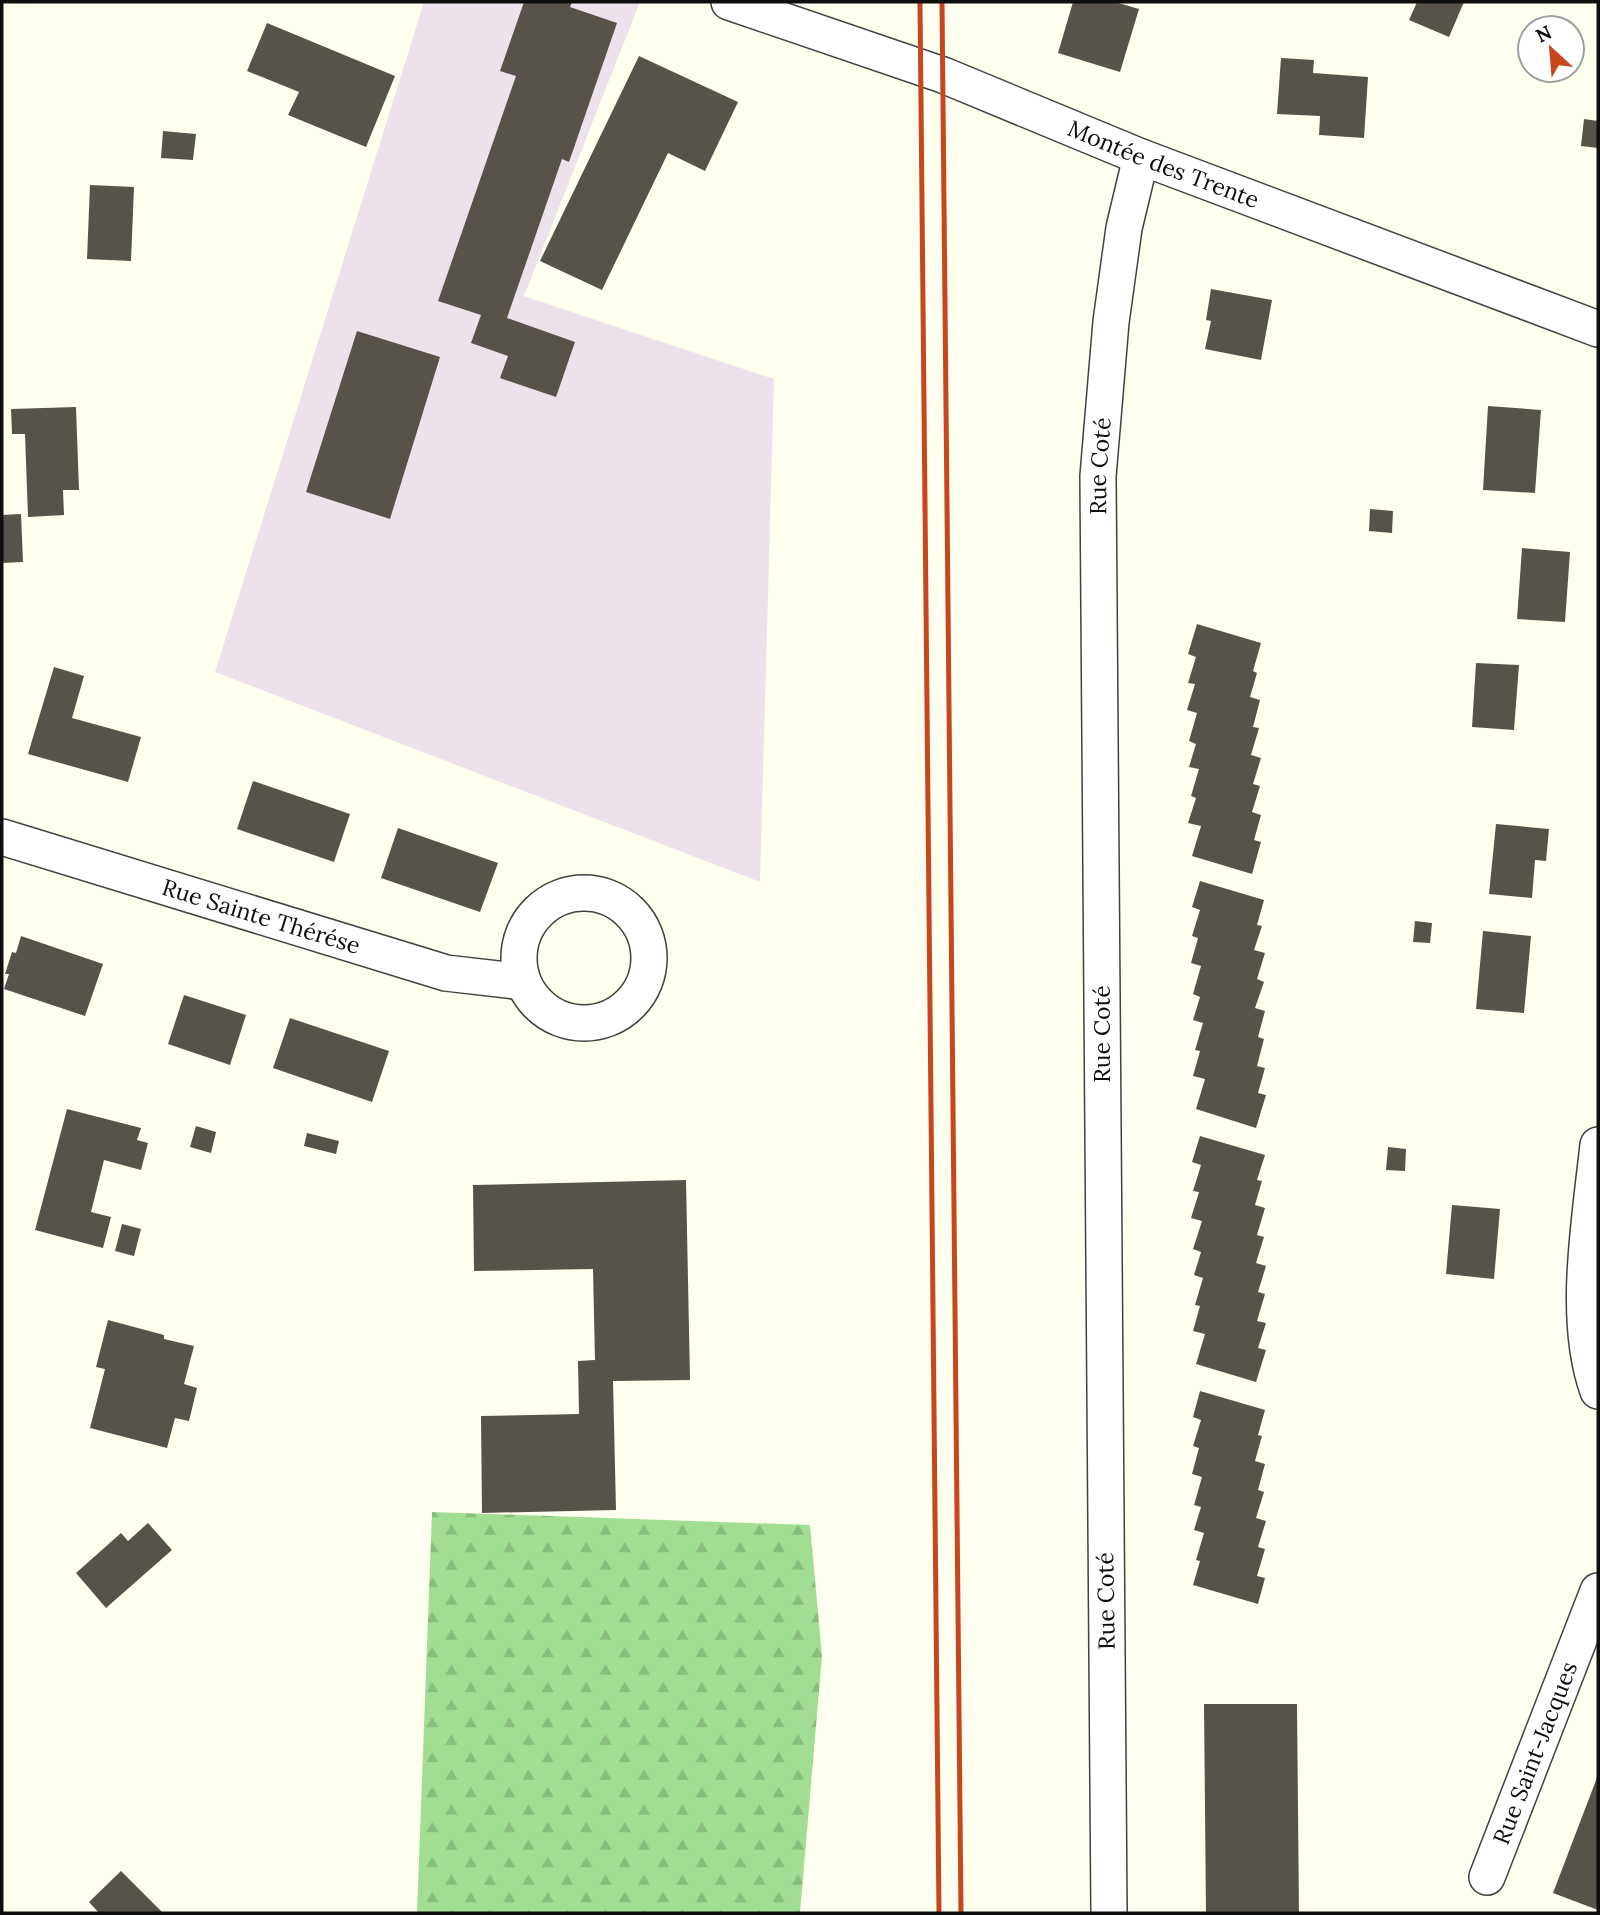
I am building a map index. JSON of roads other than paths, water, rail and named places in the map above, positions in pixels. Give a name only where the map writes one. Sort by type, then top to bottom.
[{"type":"street","name":"Montée des Trente","points":[[729,2],[943,75],[1141,158],[1598,329]]},
{"type":"street","name":"Rue Coté","points":[[1109,1913],[1098,477],[1111,322],[1124,228],[1141,158]]},
{"type":"street","name":"Rue Sainte Thérése","points":[[2,837],[446,973],[523,982]]},
{"type":"street","points":[[1598,1145],[1589,1226],[1585,1298],[1589,1356],[1598,1391]]},
{"type":"street","name":"Rue Saint-Jacques","points":[[1488,1877],[1598,1591]]},
{"type":"railway","points":[[920,2],[939,1913]]},
{"type":"railway","points":[[942,2],[961,1913]]}]
